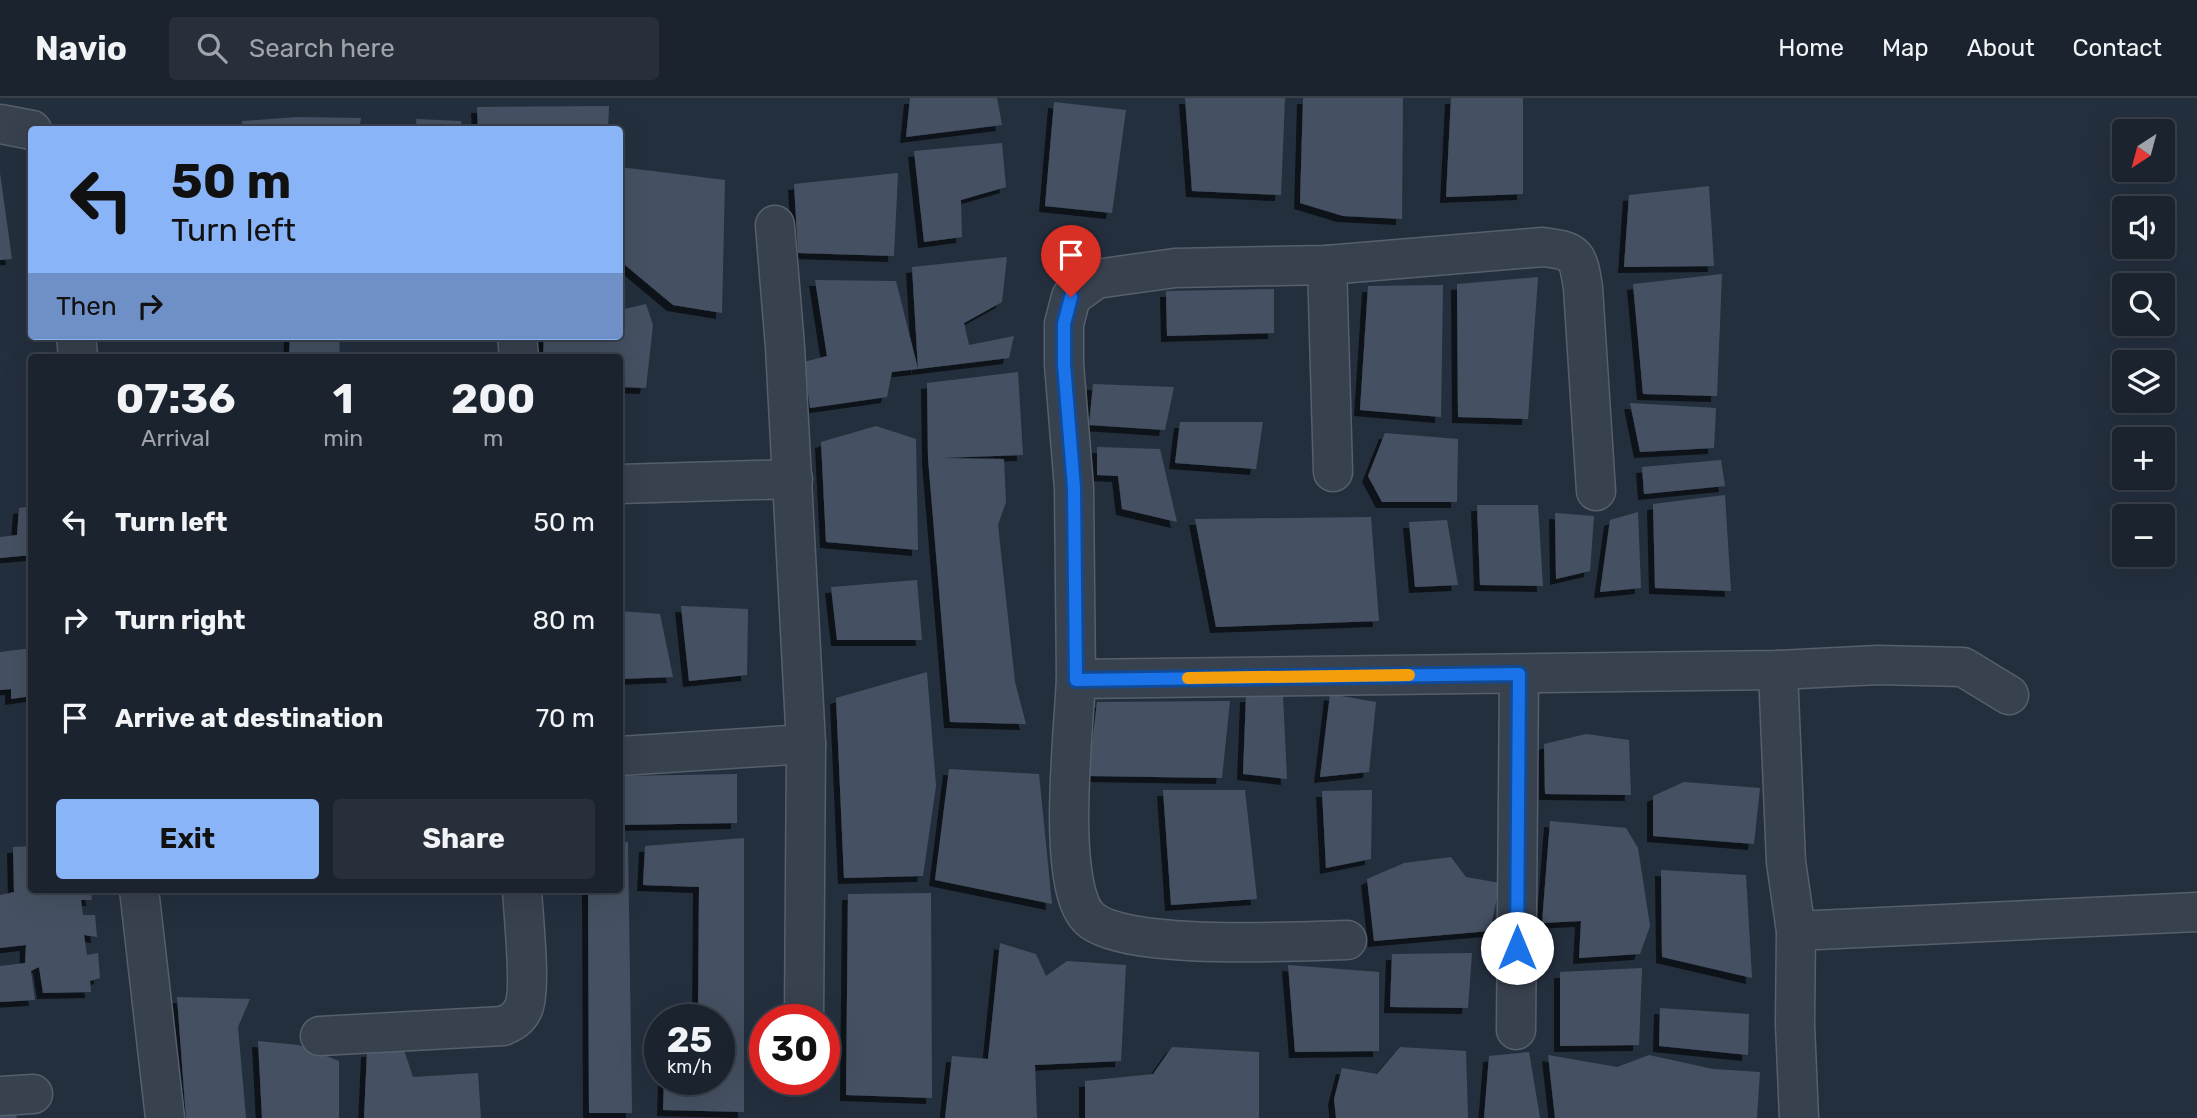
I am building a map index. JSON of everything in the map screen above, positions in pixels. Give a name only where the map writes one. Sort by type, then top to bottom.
[{"type":"street","points":[[0,124],[28,129]]},
{"type":"street","points":[[775,225],[793,480],[806,744],[804,1004]]},
{"type":"street","points":[[1347,940],[1177,941],[1128,935],[1090,920],[1077,897],[1070,866],[1076,680],[1074,488],[1064,364],[1064,324],[1071,297],[1096,279],[1120,273],[1175,268],[1327,265],[1543,247],[1568,250],[1579,261],[1583,288],[1596,492]]},
{"type":"street","points":[[1327,265],[1333,472]]},
{"type":"street","points":[[623,484],[793,480]]},
{"type":"street","points":[[1076,680],[1777,670],[1878,665],[1963,667],[2009,695]]},
{"type":"street","points":[[1777,670],[1786,862],[1796,931],[1795,1024],[1799,1118]]},
{"type":"street","points":[[1516,1030],[1519,674]]},
{"type":"street","points":[[623,757],[806,744]]},
{"type":"street","points":[[139,893],[165,1118]]},
{"type":"street","points":[[320,1037],[502,1026],[515,1020],[524,1007],[526,990],[522,893]]},
{"type":"street","points":[[1796,931],[2197,912]]},
{"type":"building","points":[[910,98],[997,98],[1002,125],[906,137]]},
{"type":"building","points":[[1185,98],[1285,98],[1281,195],[1192,191]]},
{"type":"building","points":[[1303,98],[1403,98],[1402,219],[1343,216],[1300,203]]},
{"type":"building","points":[[1451,98],[1523,98],[1523,194],[1446,197]]},
{"type":"building","points":[[1054,102],[1126,110],[1112,213],[1045,206]]},
{"type":"building","points":[[609,106],[608,126],[478,126],[477,107]]},
{"type":"building","points":[[297,117],[361,118],[360,126],[243,126],[242,121]]},
{"type":"building","points":[[416,119],[461,121],[462,126],[417,126]]},
{"type":"building","points":[[1002,143],[1006,187],[961,200],[962,237],[924,242],[914,151]]},
{"type":"building","points":[[623,167],[725,180],[722,313],[673,305],[625,265]]},
{"type":"building","points":[[0,173],[12,259],[0,260]]},
{"type":"building","points":[[898,173],[894,256],[798,253],[794,184]]},
{"type":"building","points":[[1709,186],[1714,266],[1624,267],[1629,195]]},
{"type":"building","points":[[1007,257],[1002,302],[964,323],[969,345],[1014,336],[1009,358],[918,369],[912,267]]},
{"type":"building","points":[[1722,274],[1717,396],[1643,394],[1633,284]]},
{"type":"building","points":[[1538,277],[1528,419],[1458,417],[1457,284]]},
{"type":"building","points":[[815,280],[896,281],[918,369],[892,372],[887,397],[810,408],[804,362],[827,356]]},
{"type":"building","points":[[1443,285],[1441,417],[1360,410],[1368,286]]},
{"type":"building","points":[[1274,289],[1274,333],[1167,336],[1166,291]]},
{"type":"building","points":[[646,304],[653,325],[646,388],[623,387],[623,354],[543,354],[544,340],[623,340],[623,309]]},
{"type":"building","points":[[290,340],[339,340],[340,354],[289,354]]},
{"type":"building","points":[[1018,372],[1023,455],[940,458],[1004,459],[1006,502],[998,525],[1015,682],[1026,724],[950,722],[928,458],[927,383]]},
{"type":"building","points":[[1093,384],[1174,387],[1165,430],[1089,425]]},
{"type":"building","points":[[1630,403],[1716,408],[1714,448],[1640,452]]},
{"type":"building","points":[[1180,422],[1263,422],[1256,469],[1175,463]]},
{"type":"building","points":[[876,426],[916,439],[918,550],[826,542],[821,442]]},
{"type":"building","points":[[1385,433],[1458,439],[1457,502],[1382,502],[1368,476]]},
{"type":"building","points":[[1097,447],[1160,449],[1177,522],[1122,509],[1118,476],[1097,475]]},
{"type":"building","points":[[1721,460],[1725,486],[1644,494],[1642,467]]},
{"type":"building","points":[[1725,495],[1731,591],[1655,588],[1653,504]]},
{"type":"building","points":[[1477,505],[1538,505],[1543,586],[1480,585]]},
{"type":"building","points":[[28,507],[28,555],[0,558],[0,537],[17,535],[19,508]]},
{"type":"building","points":[[1638,512],[1641,588],[1600,592],[1610,520]]},
{"type":"building","points":[[1555,513],[1594,516],[1590,571],[1556,579]]},
{"type":"building","points":[[1371,517],[1379,621],[1216,627],[1195,519]]},
{"type":"building","points":[[1447,520],[1458,585],[1415,587],[1409,522]]},
{"type":"building","points":[[917,580],[922,640],[837,640],[831,587]]},
{"type":"building","points":[[681,606],[748,609],[747,675],[689,681]]},
{"type":"building","points":[[623,611],[660,614],[673,677],[623,679]]},
{"type":"building","points":[[28,648],[28,697],[11,699],[11,689],[0,690],[0,652]]},
{"type":"building","points":[[927,672],[936,786],[923,876],[844,878],[836,698]]},
{"type":"building","points":[[1330,694],[1376,702],[1369,772],[1320,777]]},
{"type":"building","points":[[1246,696],[1283,696],[1287,779],[1243,774]]},
{"type":"building","points":[[1230,701],[1222,778],[1088,776],[1097,702]]},
{"type":"building","points":[[1586,734],[1629,740],[1631,795],[1545,794],[1544,744]]},
{"type":"building","points":[[949,769],[1039,774],[1052,904],[935,880]]},
{"type":"building","points":[[737,774],[737,823],[623,825],[623,776]]},
{"type":"building","points":[[1684,782],[1760,788],[1754,844],[1653,836],[1653,796]]},
{"type":"building","points":[[1163,790],[1245,790],[1257,899],[1171,905]]},
{"type":"building","points":[[1372,790],[1371,859],[1326,868],[1322,791]]},
{"type":"building","points":[[1550,821],[1626,828],[1638,848],[1650,926],[1640,954],[1579,958],[1581,921],[1542,923]]},
{"type":"building","points":[[744,838],[744,1112],[663,1110],[664,1095],[735,1095],[735,1004],[698,1004],[699,887],[643,885],[645,846]]},
{"type":"building","points":[[623,842],[628,842],[632,1113],[589,1113],[588,893],[623,893]]},
{"type":"building","points":[[28,846],[28,893],[91,893],[92,900],[81,900],[83,915],[95,915],[97,937],[84,935],[87,955],[98,953],[100,978],[90,981],[91,992],[43,993],[39,967],[31,971],[35,1000],[0,1002],[0,966],[25,963],[26,945],[0,948],[0,895],[14,892],[13,847]]},
{"type":"building","points":[[1451,857],[1466,877],[1500,883],[1490,931],[1374,941],[1367,879],[1404,863]]},
{"type":"building","points":[[1661,870],[1746,875],[1752,978],[1662,957]]},
{"type":"building","points":[[931,893],[932,1098],[846,1095],[848,894]]},
{"type":"building","points":[[1000,943],[1036,954],[1046,976],[1067,961],[1126,965],[1121,1061],[1035,1065],[1037,1118],[945,1118],[952,1056],[988,1059]]},
{"type":"building","points":[[1472,953],[1468,1008],[1390,1007],[1392,954]]},
{"type":"building","points":[[1288,965],[1379,972],[1379,1051],[1295,1052]]},
{"type":"building","points":[[1642,968],[1639,1045],[1560,1046],[1560,972]]},
{"type":"building","points":[[177,997],[250,999],[238,1027],[246,1118],[186,1118]]},
{"type":"building","points":[[1660,1008],[1749,1014],[1748,1055],[1659,1046]]},
{"type":"building","points":[[258,1041],[299,1045],[339,1061],[339,1118],[262,1118]]},
{"type":"building","points":[[1172,1047],[1259,1052],[1259,1118],[1085,1118],[1085,1081],[1153,1074]]},
{"type":"building","points":[[1400,1047],[1466,1051],[1468,1118],[1336,1118],[1334,1099],[1342,1068],[1377,1074]]},
{"type":"building","points":[[404,1050],[413,1077],[478,1073],[481,1118],[364,1118],[367,1051]]},
{"type":"building","points":[[1529,1052],[1540,1118],[1484,1118],[1489,1056]]},
{"type":"building","points":[[1548,1055],[1617,1067],[1649,1055],[1713,1069],[1760,1072],[1757,1118],[1555,1118]]},
{"type":"building","points":[[13,1107],[17,1118],[0,1118],[0,1108]]},
{"type":"slow traffic","points":[[1188,678],[1409,675]]},
{"type":"route","points":[[1071,297],[1064,324],[1064,364],[1074,488],[1076,680],[1519,674],[1517,948]]}]
